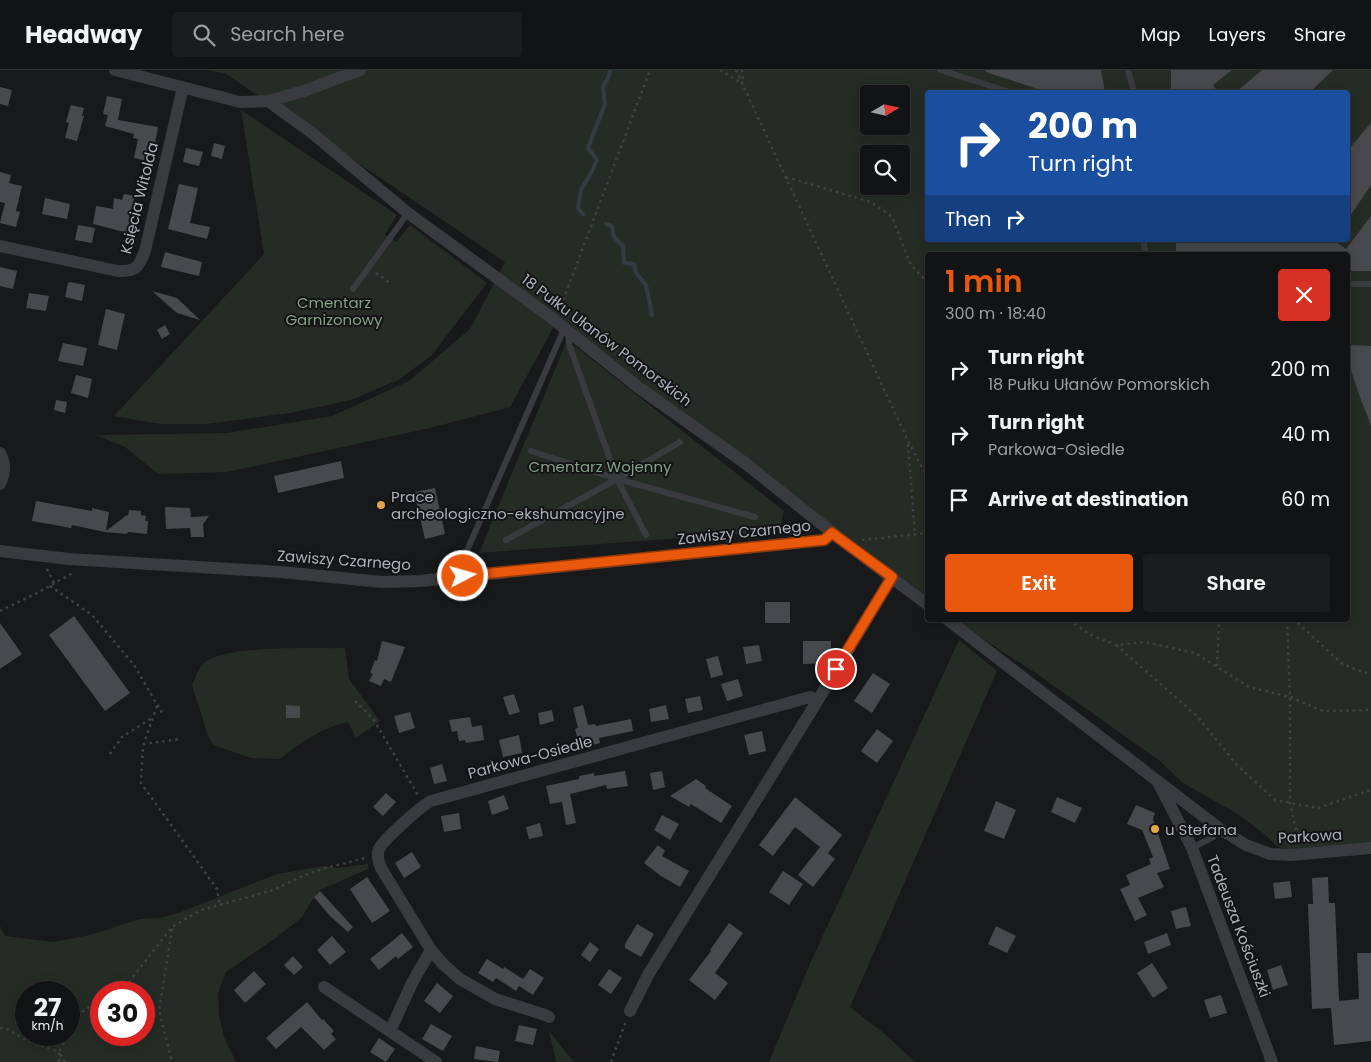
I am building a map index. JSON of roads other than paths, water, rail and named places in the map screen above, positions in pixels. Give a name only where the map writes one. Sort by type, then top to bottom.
[{"type":"street","points":[[116,70],[240,102],[268,101],[304,91],[360,70]]},
{"type":"street","name":"Księcia Witolda","points":[[0,246],[118,271],[134,269],[141,263],[183,87]]},
{"type":"street","name":"18 Pułku Ułanów Pomorskich","points":[[268,101],[312,133],[408,212],[494,274],[638,387],[745,463],[832,533],[925,603]]},
{"type":"street","points":[[0,452],[4,465],[4,477],[0,484]]},
{"type":"street","name":"Zawiszy Czarnego","points":[[0,551],[92,560],[281,572],[382,582],[420,581],[824,540],[832,533]]},
{"type":"street","points":[[630,1011],[648,975],[892,577]]},
{"type":"street","points":[[951,622],[1155,778]]},
{"type":"street","name":"Parkowa-Osiedle","points":[[430,950],[378,861],[379,849],[423,804],[810,697],[818,700]]},
{"type":"street","name":"Parkowa","points":[[1155,778],[1220,828],[1246,845],[1270,854],[1301,854],[1371,848]]},
{"type":"street","name":"Tadeusza Kościuszki","points":[[1155,778],[1192,848],[1272,1062]]},
{"type":"street","points":[[390,1032],[413,981],[430,950],[444,965],[478,990],[495,999],[545,1014],[549,1017]]},
{"type":"street","points":[[324,987],[436,1062]]},
{"type":"lane","points":[[940,70],[1004,90]]},
{"type":"lane","points":[[1128,70],[1133,90]]},
{"type":"lane","points":[[353,289],[408,212]]},
{"type":"lane","points":[[1350,284],[1371,284]]},
{"type":"lane","points":[[566,330],[569,344],[617,479],[646,535]]},
{"type":"lane","points":[[463,576],[463,562],[469,546],[566,330]]},
{"type":"lane","points":[[506,540],[680,442]]},
{"type":"lane","points":[[531,451],[617,479],[755,517]]},
{"type":"lane","points":[[1192,848],[1213,837],[1220,828]]},
{"type":"waterway","points":[[583,214],[578,208],[581,190],[597,160],[588,148],[605,104],[603,87],[610,70]]},
{"type":"waterway","points":[[606,224],[612,226],[614,237],[623,246],[624,263],[634,264],[636,273],[646,285],[652,315]]},
{"type":"place","name":"Prace archeologiczno-ekshumacyjne","points":[[381,505]]},
{"type":"place","name":"u Stefana","points":[[1155,829]]},
{"type":"park label","name":"Cmentarz Garnizonowy","points":[[334,310]]},
{"type":"park label","name":"Cmentarz Wojenny","points":[[600,466]]}]
